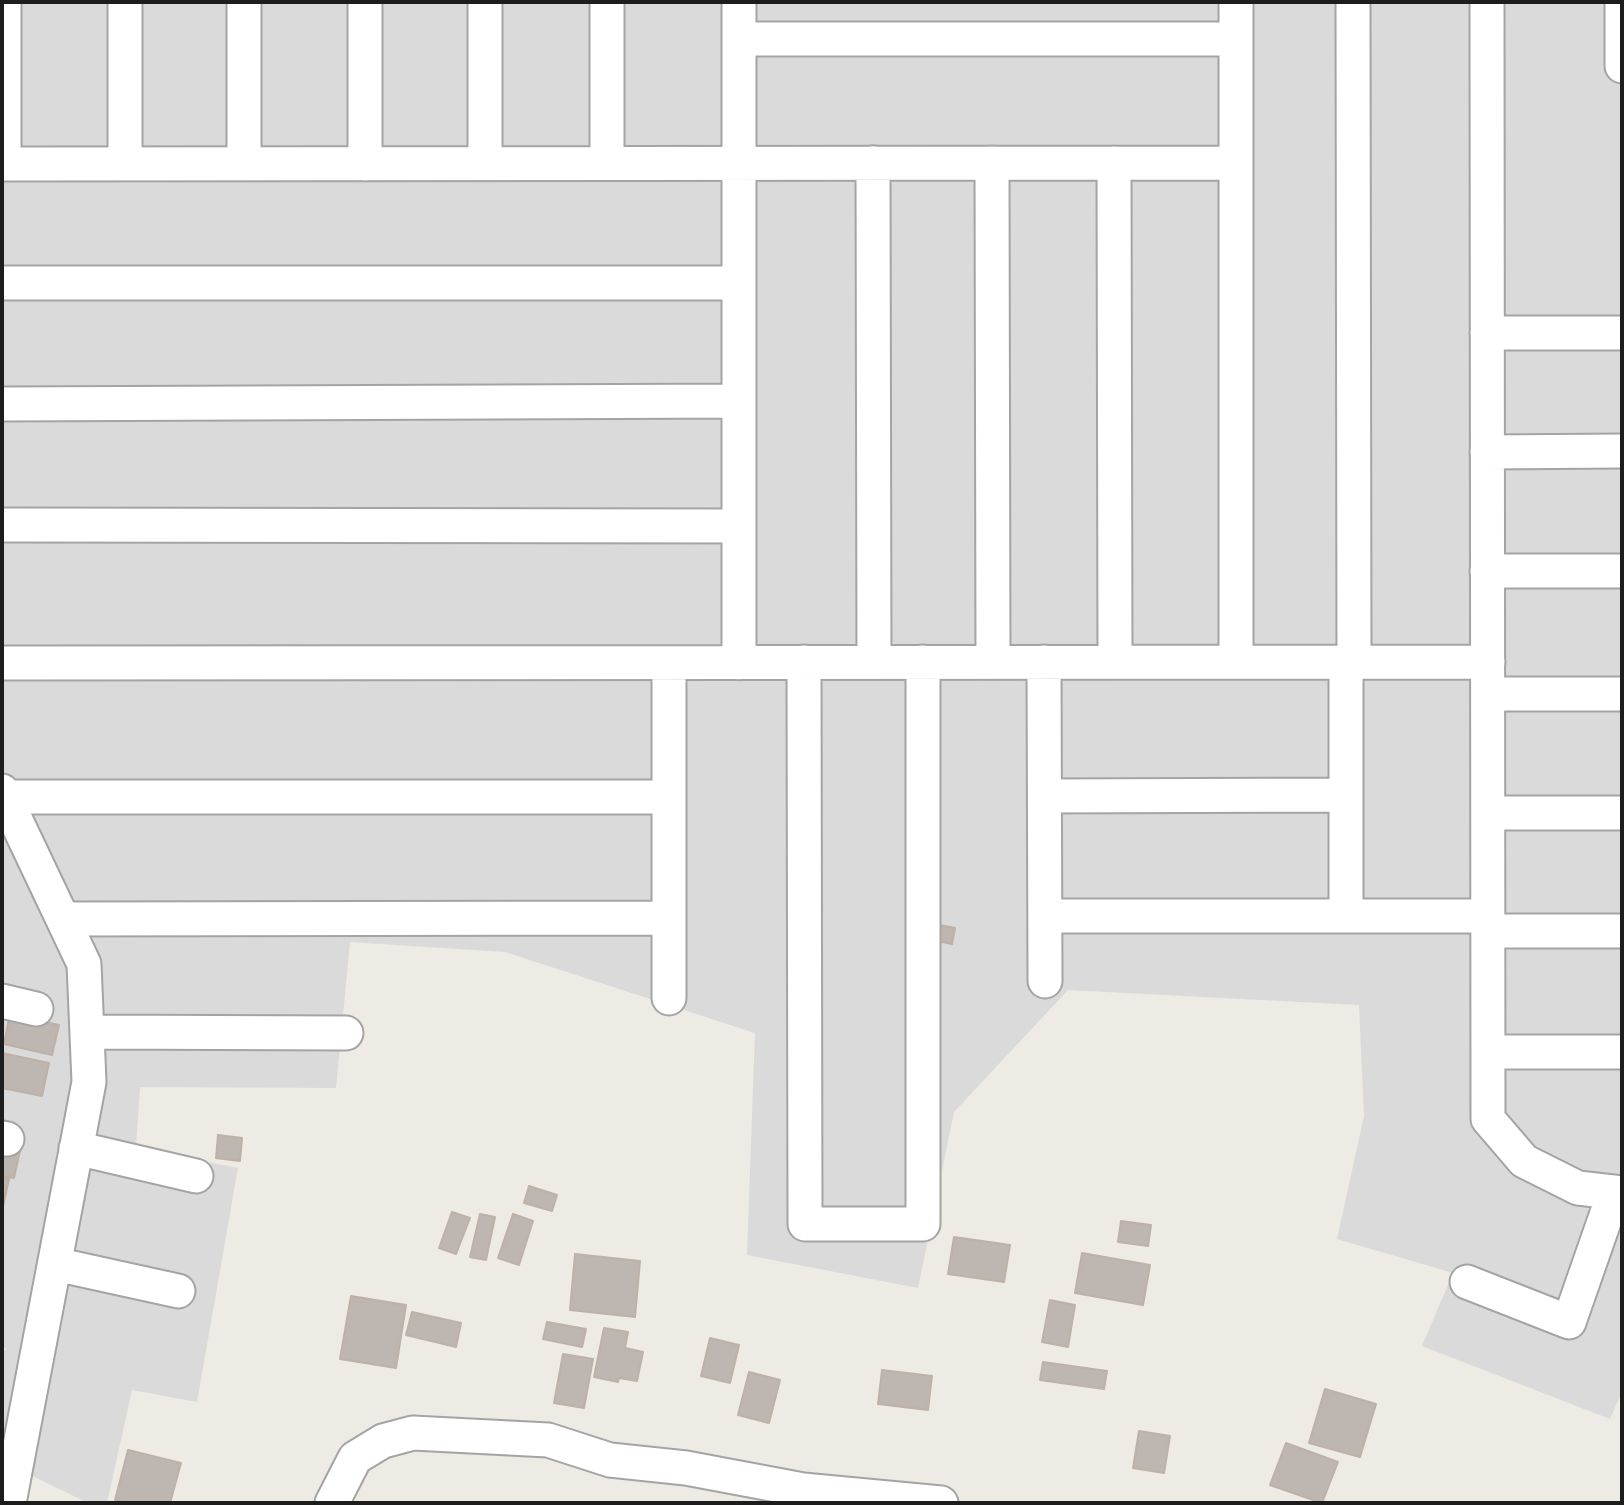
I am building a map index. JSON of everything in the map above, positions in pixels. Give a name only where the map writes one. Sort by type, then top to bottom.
[{"type":"street","points":[[4,2],[3,164],[1236,163]]},
{"type":"street","points":[[125,2],[125,164]]},
{"type":"street","points":[[244,2],[244,164]]},
{"type":"street","points":[[365,2],[365,164]]},
{"type":"street","points":[[485,2],[485,163]]},
{"type":"street","points":[[607,2],[607,163]]},
{"type":"street","points":[[739,2],[739,663]]},
{"type":"street","points":[[1236,2],[1236,662]]},
{"type":"street","points":[[1346,916],[1353,2]]},
{"type":"street","points":[[1468,1282],[1569,1322],[1618,1193],[1578,1188],[1524,1161],[1488,1119],[1487,2]]},
{"type":"street","points":[[1622,2],[1622,66]]},
{"type":"street","points":[[739,39],[1236,39]]},
{"type":"street","points":[[873,163],[874,662]]},
{"type":"street","points":[[992,163],[993,662]]},
{"type":"street","points":[[1114,163],[1115,662]]},
{"type":"street","points":[[2,283],[739,282]]},
{"type":"street","points":[[1487,333],[1622,333]]},
{"type":"street","points":[[2,404],[739,401]]},
{"type":"street","points":[[1487,452],[1622,452]]},
{"type":"street","points":[[2,525],[739,526]]},
{"type":"street","points":[[1487,571],[1622,571]]},
{"type":"street","points":[[804,662],[805,1224],[923,1224],[923,662]]},
{"type":"street","points":[[1044,662],[1045,981]]},
{"type":"street","points":[[2,663],[1350,662],[1622,694]]},
{"type":"street","points":[[669,663],[669,998]]},
{"type":"street","points":[[9,1503],[89,1082],[84,964],[3,794],[669,797]]},
{"type":"street","points":[[1045,796],[1346,795]]},
{"type":"street","points":[[1488,813],[1622,813]]},
{"type":"street","points":[[1045,916],[1346,916],[1622,931]]},
{"type":"street","points":[[64,919],[669,918]]},
{"type":"street","points":[[2,1001],[36,1009]]},
{"type":"street","points":[[87,1032],[346,1033]]},
{"type":"street","points":[[1488,1052],[1622,1052]]},
{"type":"street","points":[[76,1148],[196,1176]]},
{"type":"street","points":[[55,1264],[177,1291]]},
{"type":"street","points":[[332,1503],[355,1458],[383,1441],[413,1433],[548,1440],[610,1460],[685,1468],[803,1490],[941,1503]]},
{"type":"shaded area","points":[[2,2],[1622,2],[1622,1392],[1610,1419],[1422,1346],[1453,1273],[1337,1239],[1364,1116],[1359,1005],[1068,990],[954,1112],[918,1288],[747,1255],[755,1033],[505,952],[350,942],[336,1088],[140,1087],[136,1148],[238,1168],[197,1402],[132,1390],[107,1503],[88,1503],[2,1461],[2,1351],[7,1349],[2,1348]]},
{"type":"building","points":[[935,924],[955,928],[952,944],[932,940]]},
{"type":"building","points":[[10,1014],[59,1025],[52,1055],[4,1044]]},
{"type":"building","points":[[2,1053],[49,1063],[42,1096],[2,1088]]},
{"type":"building","points":[[218,1135],[242,1138],[240,1161],[216,1158]]},
{"type":"building","points":[[2,1142],[21,1146],[14,1178],[2,1176]]},
{"type":"building","points":[[2,1178],[9,1179],[2,1211]]},
{"type":"building","points":[[529,1186],[557,1195],[552,1211],[524,1203]]},
{"type":"building","points":[[452,1212],[470,1218],[456,1254],[439,1248]]},
{"type":"building","points":[[480,1214],[495,1217],[486,1260],[470,1257]]},
{"type":"building","points":[[513,1214],[533,1221],[519,1265],[498,1258]]},
{"type":"building","points":[[1121,1221],[1151,1225],[1148,1246],[1118,1242]]},
{"type":"building","points":[[954,1237],[1010,1245],[1004,1282],[948,1274]]},
{"type":"building","points":[[1082,1253],[1150,1265],[1143,1305],[1075,1293]]},
{"type":"building","points":[[575,1254],[640,1261],[635,1317],[570,1310]]},
{"type":"building","points":[[351,1296],[406,1305],[396,1368],[340,1359]]},
{"type":"building","points":[[1050,1300],[1075,1305],[1068,1347],[1042,1342]]},
{"type":"building","points":[[412,1312],[461,1323],[456,1347],[406,1335]]},
{"type":"building","points":[[547,1322],[586,1329],[582,1347],[543,1339]]},
{"type":"building","points":[[604,1328],[628,1332],[625,1348],[643,1352],[637,1381],[619,1378],[618,1382],[594,1377]]},
{"type":"building","points":[[710,1338],[739,1345],[730,1383],[701,1376]]},
{"type":"building","points":[[563,1354],[593,1359],[584,1408],[554,1403]]},
{"type":"building","points":[[1043,1362],[1107,1371],[1104,1389],[1040,1380]]},
{"type":"building","points":[[882,1370],[932,1376],[928,1410],[878,1404]]},
{"type":"building","points":[[749,1372],[780,1380],[769,1423],[738,1415]]},
{"type":"building","points":[[1325,1389],[1376,1404],[1360,1457],[1309,1443]]},
{"type":"building","points":[[1139,1431],[1170,1436],[1164,1473],[1133,1468]]},
{"type":"building","points":[[1286,1443],[1338,1462],[1322,1503],[1270,1485]]},
{"type":"building","points":[[128,1450],[181,1463],[170,1503],[129,1503],[115,1500]]}]
